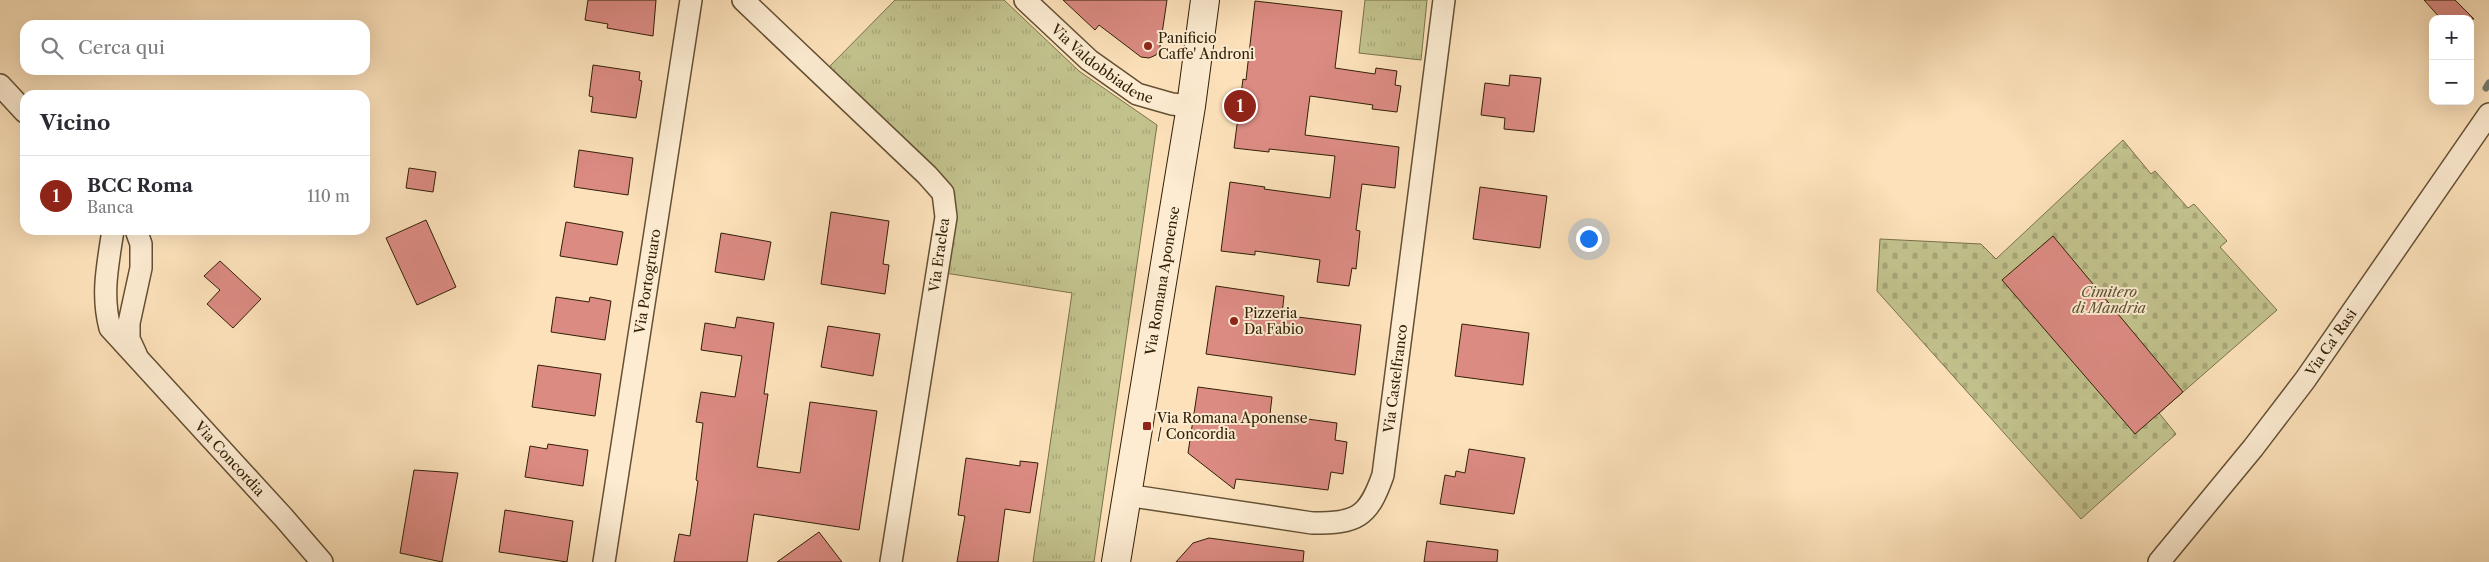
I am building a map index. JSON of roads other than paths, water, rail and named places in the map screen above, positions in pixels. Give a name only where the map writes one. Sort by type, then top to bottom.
[{"type":"street","name":"Via Portogruaro","points":[[604,562],[690,0]]},
{"type":"street","name":"Via Eraclea","points":[[743,0],[927,175],[942,193],[946,217],[891,562]]},
{"type":"street","name":"Via Valdobbiadene","points":[[1025,0],[1089,60],[1137,94],[1172,104],[1191,106]]},
{"type":"street","name":"Via Romana Aponense","points":[[1116,562],[1191,106],[1205,0]]},
{"type":"street","name":"Via Castelfranco","points":[[1126,496],[1312,523],[1337,523],[1359,516],[1375,498],[1383,474],[1444,0]]},
{"type":"street","points":[[0,85],[20,107]]},
{"type":"street","name":"Via Ca' Rasi","points":[[2159,562],[2253,448],[2305,380],[2489,114]]},
{"type":"street","name":"Via Concordia","points":[[112,235],[104,286],[105,308],[110,328],[322,562]]},
{"type":"street","name":"Via Concordia","points":[[137,356],[129,339],[129,322],[141,268],[141,244],[138,235]]},
{"type":"waterway","points":[[2486,88],[2489,83]]},
{"type":"place","name":"Panificio Caffe' Androni","points":[[1148,46]]},
{"type":"place","name":"BCC Roma","points":[[1240,106]]},
{"type":"place","name":"Pizzeria Da Fabio","points":[[1234,321]]},
{"type":"place","name":"Via Romana Aponense / Concordia","points":[[1147,426]]},
{"type":"park label","name":"Cimitero di Mandria","points":[[2109,300]]}]
